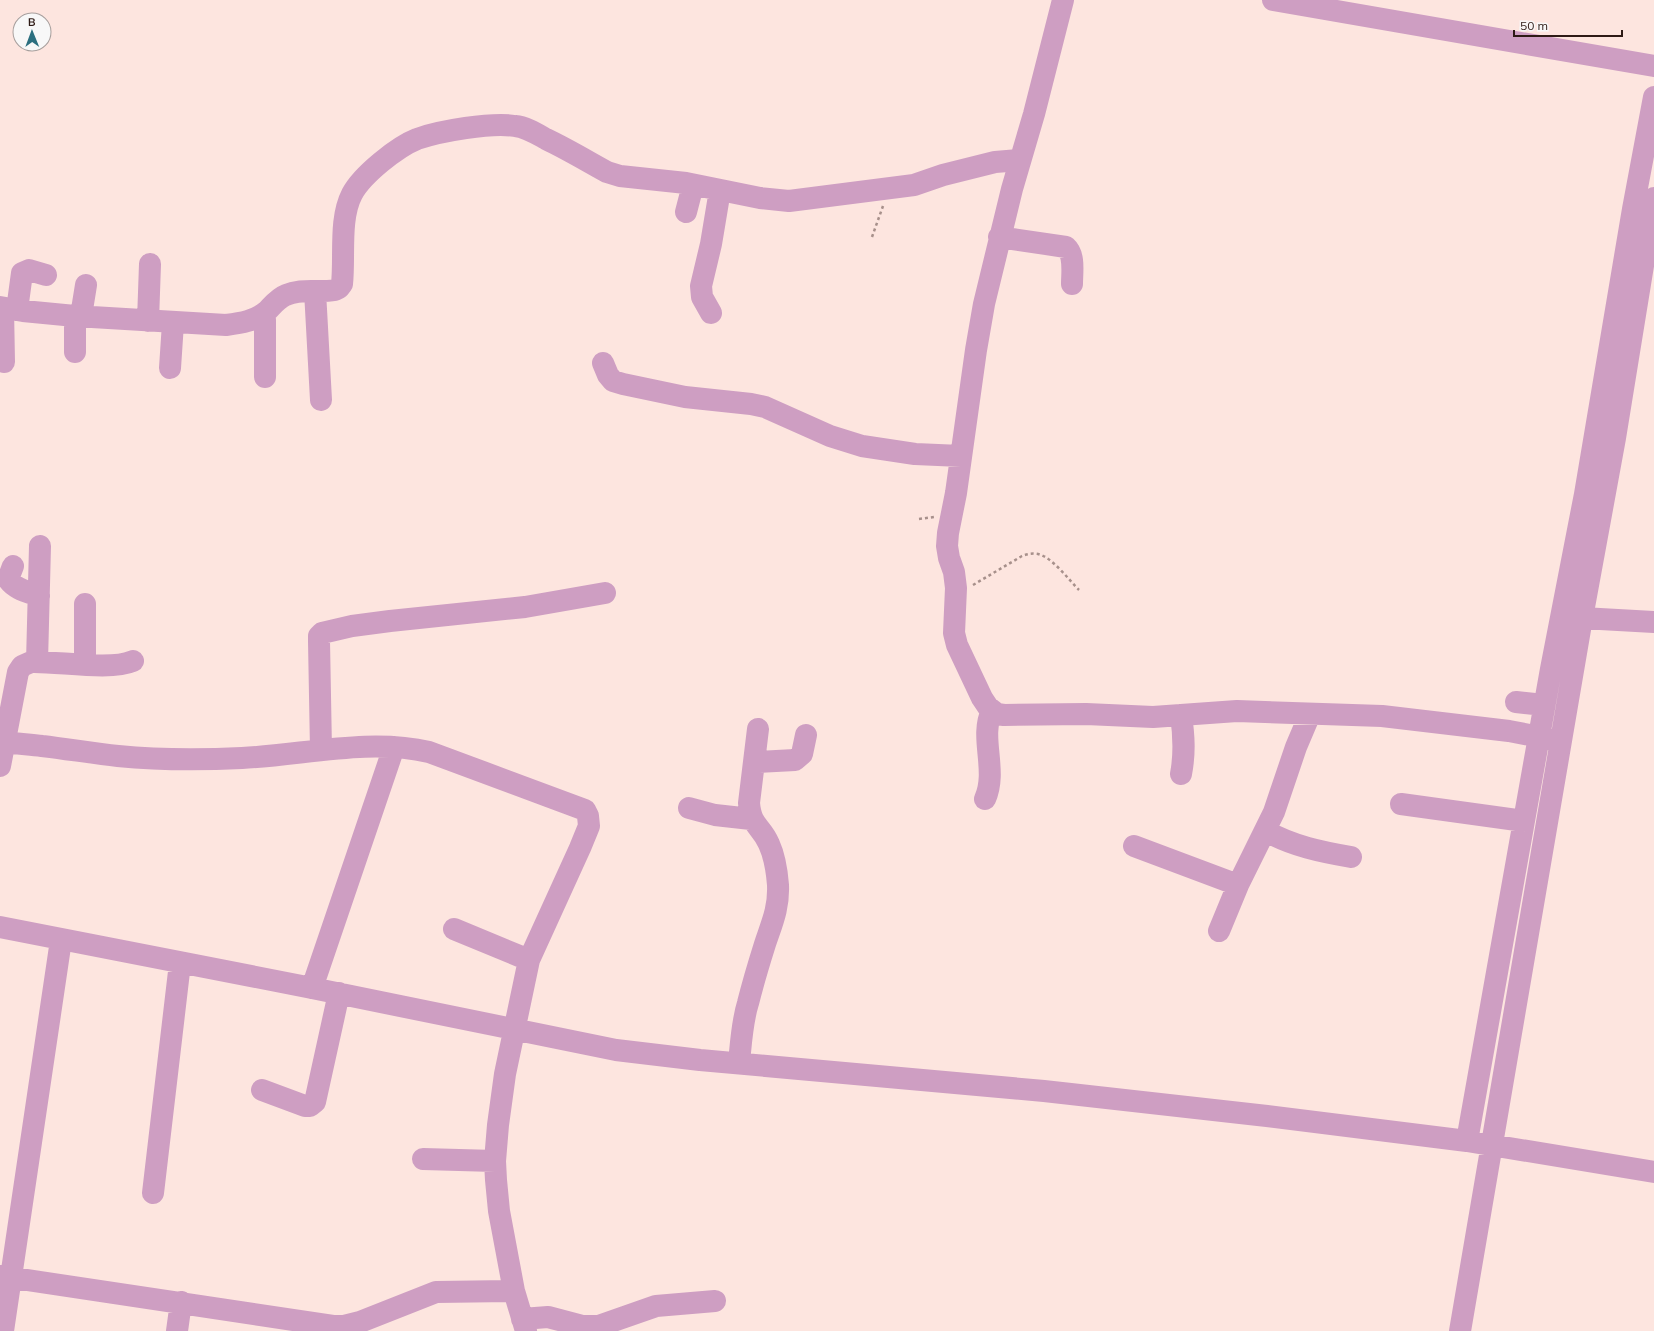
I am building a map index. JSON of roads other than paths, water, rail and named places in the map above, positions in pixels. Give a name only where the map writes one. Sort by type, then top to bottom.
[{"type":"street","points":[[1063,0],[1034,114],[999,237],[976,350],[947,546],[954,572],[956,593],[954,633],[956,645],[982,698],[992,711],[997,714],[1008,715],[1086,714],[1154,717],[1237,711],[1410,718],[1503,730],[1550,739]]},
{"type":"street","points":[[1273,0],[1654,66]]},
{"type":"street","points":[[1479,1143],[1550,739],[1544,705],[1586,494],[1633,209],[1654,97]]},
{"type":"street","points":[[7,309],[173,323],[226,325],[243,323],[255,319],[284,296],[298,291],[335,290],[342,284],[346,218],[352,194],[365,177],[378,164],[416,140],[442,132],[494,125],[516,126],[532,132],[607,172],[620,176],[693,185],[789,201],[914,185],[943,175],[995,162],[1020,160]]},
{"type":"street","points":[[686,212],[693,185]]},
{"type":"street","points":[[710,313],[702,297],[701,286],[711,244],[720,190]]},
{"type":"street","points":[[1460,1331],[1479,1143],[1524,821],[1550,739],[1582,618],[1649,253],[1654,198]]},
{"type":"street","points":[[999,237],[1066,247],[1069,250],[1071,257],[1072,284]]},
{"type":"street","points":[[148,321],[150,264]]},
{"type":"street","points":[[4,362],[7,309],[22,273],[29,270],[46,274]]},
{"type":"street","points":[[75,352],[78,316],[86,285]]},
{"type":"street","points":[[315,291],[321,400]]},
{"type":"street","points":[[263,314],[265,320],[264,377]]},
{"type":"street","points":[[170,368],[173,323]]},
{"type":"street","points":[[603,363],[608,375],[613,381],[685,397],[751,404],[765,407],[830,436],[862,446],[914,454],[961,456]]},
{"type":"street","points":[[37,662],[40,546]]},
{"type":"street","points":[[13,566],[8,579],[10,582],[14,586],[39,596]]},
{"type":"street","points":[[321,750],[319,636],[322,633],[352,626],[525,607],[605,593]]},
{"type":"street","points":[[85,604],[85,664]]},
{"type":"street","points":[[1582,618],[1654,622]]},
{"type":"street","points":[[0,766],[2,742],[18,672],[22,666],[31,662],[126,664],[133,661]]},
{"type":"street","points":[[1516,702],[1544,705]]},
{"type":"street","points":[[985,799],[990,783],[988,725],[992,711]]},
{"type":"street","points":[[1219,931],[1238,885],[1266,831],[1310,714]]},
{"type":"street","points":[[1181,715],[1184,741],[1181,774]]},
{"type":"street","points":[[739,1063],[747,1005],[777,909],[778,899],[778,883],[768,843],[752,819],[749,803],[758,729]]},
{"type":"street","points":[[755,762],[795,760],[802,754],[806,735]]},
{"type":"street","points":[[2,742],[120,756],[184,759],[271,756],[321,750],[394,747],[413,748],[430,752],[585,810],[588,816],[589,826],[530,960],[505,1074],[496,1161],[499,1211],[514,1291],[524,1325],[548,1317],[582,1326],[599,1326],[656,1306],[714,1301]]},
{"type":"street","points":[[312,988],[394,747]]},
{"type":"street","points":[[1401,804],[1524,821]]},
{"type":"street","points":[[689,808],[715,815],[752,819]]},
{"type":"street","points":[[1266,831],[1281,839],[1307,848],[1351,857]]},
{"type":"street","points":[[1134,846],[1238,885]]},
{"type":"street","points":[[0,927],[312,988],[616,1050],[700,1060],[1155,1103],[1479,1143],[1654,1172]]},
{"type":"street","points":[[454,929],[530,960]]},
{"type":"street","points":[[3,1331],[5,1277],[61,940]]},
{"type":"street","points":[[153,1193],[180,963]]},
{"type":"street","points":[[262,1090],[305,1106],[310,1106],[315,1102],[339,994]]},
{"type":"street","points":[[423,1159],[496,1161]]},
{"type":"street","points":[[5,1277],[328,1325],[344,1326],[359,1326],[436,1292],[514,1291]]},
{"type":"street","points":[[177,1331],[181,1302]]}]
